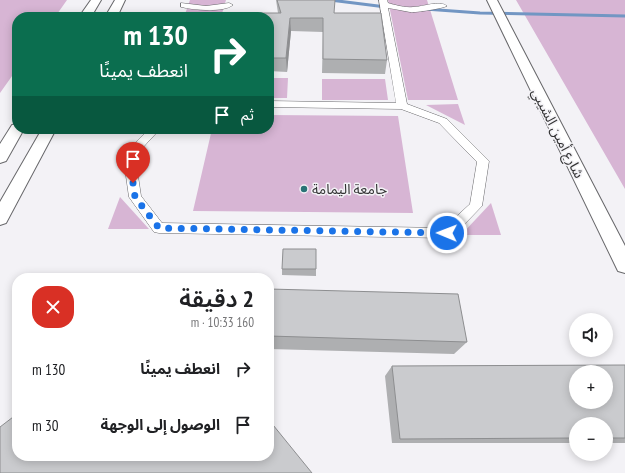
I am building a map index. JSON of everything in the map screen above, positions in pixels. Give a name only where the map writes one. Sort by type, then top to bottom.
[{"type":"street","points":[[88,12],[96,0]]},
{"type":"street","points":[[114,12],[120,0]]},
{"type":"street","name":"شارع أمين الشيبي","points":[[492,0],[625,265]]},
{"type":"street","points":[[402,106],[384,1],[412,10],[443,6]]},
{"type":"street","points":[[184,5],[206,8],[229,5]]},
{"type":"street","points":[[150,134],[129,155],[135,197],[159,228],[447,233],[476,206],[483,161],[443,121],[402,106],[274,104]]},
{"type":"street","points":[[0,157],[14,134]]},
{"type":"street","points":[[0,218],[46,134]]},
{"type":"shaded area","points":[[0,0],[67,0],[59,12],[12,12],[12,76],[0,93]]},
{"type":"shaded area","points":[[190,0],[226,0],[222,12],[186,12]]},
{"type":"shaded area","points":[[388,0],[427,0],[458,100],[408,100]]},
{"type":"shaded area","points":[[516,0],[625,0],[625,189]]},
{"type":"shaded area","points":[[274,78],[288,78],[287,98],[274,98]]},
{"type":"shaded area","points":[[322,79],[385,79],[388,100],[322,100]]},
{"type":"shaded area","points":[[458,104],[465,125],[426,105]]},
{"type":"shaded area","points":[[274,115],[398,116],[413,213],[193,211],[211,134],[274,134]]},
{"type":"shaded area","points":[[120,197],[149,229],[108,229]]},
{"type":"shaded area","points":[[491,203],[501,235],[461,235]]},
{"type":"building","points":[[277,0],[335,0],[334,13],[381,13],[387,60],[323,59],[323,18],[290,18],[286,58],[274,58],[274,13],[281,13]]},
{"type":"building","points":[[283,249],[316,249],[316,269],[282,269]]},
{"type":"building","points":[[274,289],[458,294],[467,342],[274,336]]},
{"type":"building","points":[[569,365],[569,409],[613,409],[613,365],[625,365],[625,438],[613,438],[613,417],[569,417],[569,438],[400,439],[392,366]]},
{"type":"building","points":[[12,418],[12,461],[274,461],[274,426],[312,473],[0,473],[0,427]]},
{"type":"waterway","points":[[330,0],[386,7]]},
{"type":"waterway","points":[[425,9],[480,13],[625,16]]},
{"type":"place","name":"جامعة اليمامة","points":[[304,189]]},
{"type":"route","points":[[133,183],[135,197],[159,228],[447,233]]}]
